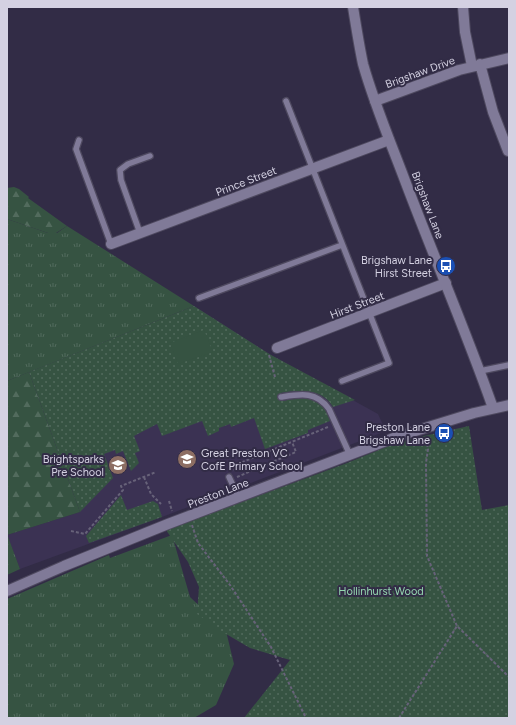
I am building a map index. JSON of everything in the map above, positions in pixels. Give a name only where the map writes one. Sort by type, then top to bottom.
[{"type":"street","name":"Brigshaw Lane","points":[[354,7],[363,64],[375,101],[493,408]]},
{"type":"street","name":"Brigshaw Drive","points":[[463,7],[465,32],[508,151]]},
{"type":"street","name":"Brigshaw Drive","points":[[375,101],[476,65],[509,58]]},
{"type":"street","name":"Prince Street","points":[[111,244],[389,140]]},
{"type":"street","name":"Hirst Street","points":[[277,348],[446,283]]},
{"type":"street","name":"Preston Lane","points":[[7,591],[64,566],[189,516],[399,436],[493,408],[509,405]]},
{"type":"lane","points":[[286,101],[389,363],[342,381]]},
{"type":"lane","points":[[79,140],[76,148],[111,244]]},
{"type":"lane","points":[[140,233],[121,180],[120,170],[128,164],[150,156]]},
{"type":"lane","points":[[199,298],[342,245]]},
{"type":"lane","points":[[480,371],[509,365]]},
{"type":"lane","points":[[281,397],[310,395],[318,397],[324,402],[329,409],[350,455]]},
{"type":"lane","points":[[230,478],[239,498]]},
{"type":"path","points":[[275,377],[269,354],[277,348]]},
{"type":"path","points":[[237,477],[233,466],[336,424]]},
{"type":"path","points":[[434,426],[435,430],[426,436],[428,449],[426,463],[427,556],[457,626],[509,677]]},
{"type":"path","points":[[230,478],[237,477],[296,452],[292,442]]},
{"type":"path","points":[[71,531],[85,534],[122,490],[121,486],[156,472]]},
{"type":"path","points":[[144,477],[151,494],[161,504]]},
{"type":"path","points":[[189,516],[198,543],[230,585],[271,647],[306,718]]},
{"type":"path","points":[[399,718],[457,626]]},
{"type":"shaded area","name":"Great Preston VC CofE Primary School","points":[[194,306],[271,355],[378,414],[386,431],[162,517],[20,569],[7,535],[80,512],[29,372]]},
{"type":"green space","points":[[14,187],[19,189],[29,197],[28,198],[67,226],[56,233],[48,233],[7,219],[7,188]]},
{"type":"green space","points":[[7,219],[48,233],[57,233],[67,226],[194,306],[7,381]]},
{"type":"green space","name":"Great Preston VC CofE Primary School","points":[[194,306],[271,355],[355,400],[333,407],[323,396],[317,393],[295,391],[280,393],[283,401],[293,399],[315,400],[326,410],[330,421],[308,430],[308,433],[265,449],[254,418],[231,427],[230,424],[219,428],[219,431],[208,436],[202,421],[162,436],[157,424],[134,436],[140,451],[135,453],[139,463],[131,471],[123,451],[116,454],[115,450],[104,454],[113,478],[80,512],[29,372]]},
{"type":"green space","points":[[204,330],[213,352],[178,364],[170,343]]},
{"type":"green space","points":[[29,372],[80,512],[7,535],[7,381]]},
{"type":"green space","name":"Hollinhurst Wood","points":[[469,426],[482,510],[509,505],[509,718],[244,718],[290,660],[250,648],[221,631],[197,614],[199,587],[188,562],[166,530],[347,463],[401,441]]},
{"type":"green space","points":[[121,495],[127,510],[153,501],[158,504],[162,517],[89,543],[86,536]]},
{"type":"green space","points":[[7,534],[20,569],[7,575]]},
{"type":"green space","points":[[172,535],[190,597],[226,631],[234,664],[216,705],[194,718],[7,718],[7,599],[109,555],[110,558]]},
{"type":"place","name":"Brigshaw Lane Hirst Street","points":[[446,266]]},
{"type":"place","name":"Preston Lane Brigshaw Lane","points":[[444,433]]},
{"type":"place","name":"Great Preston VC CofE Primary School","points":[[187,459]]},
{"type":"place","name":"Brightsparks Pre School","points":[[118,465]]}]
